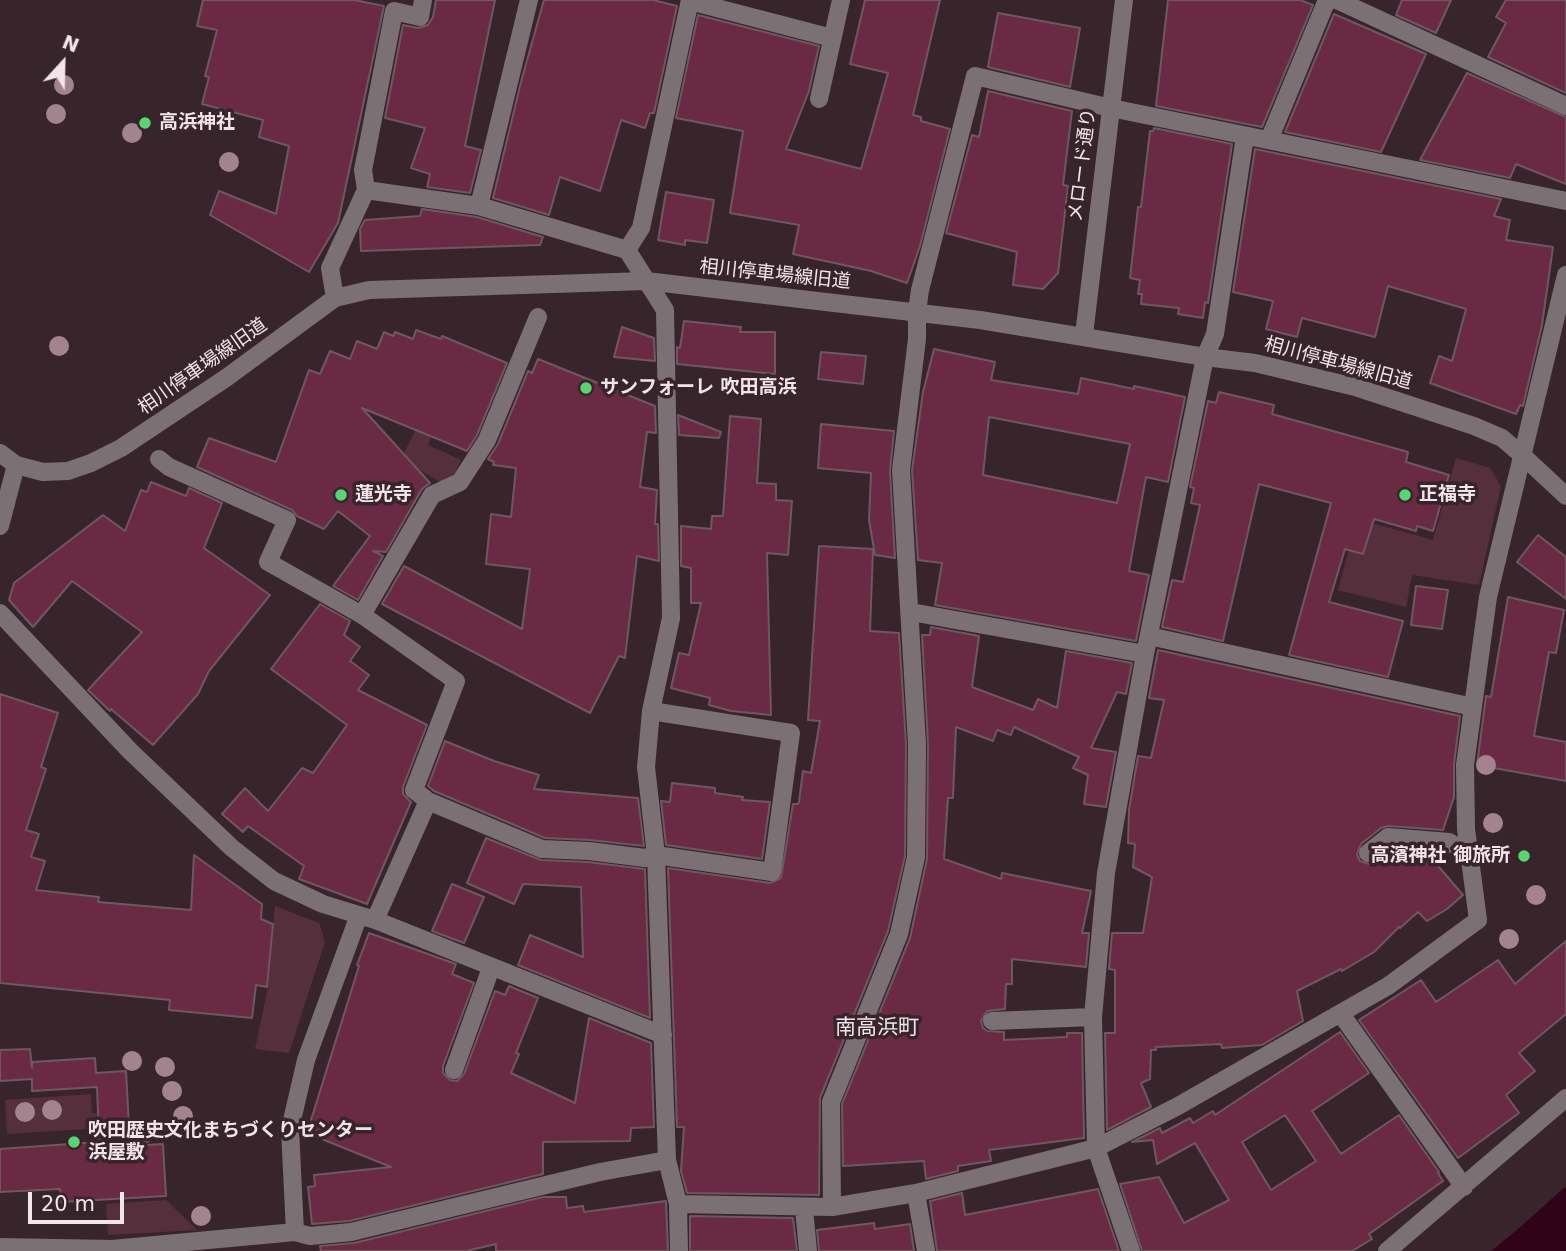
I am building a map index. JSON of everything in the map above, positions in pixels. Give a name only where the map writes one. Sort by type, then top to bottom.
[{"type":"street","points":[[335,298],[330,268],[366,190],[363,170],[394,11],[420,17],[423,0]]},
{"type":"street","points":[[479,206],[529,0]]},
{"type":"street","points":[[818,99],[841,0]]},
{"type":"street","name":"メロード通り","points":[[1084,335],[1124,0]]},
{"type":"street","points":[[1269,140],[1327,0]]},
{"type":"street","points":[[1337,0],[1566,106]]},
{"type":"street","points":[[627,250],[641,228],[690,1],[832,38]]},
{"type":"street","points":[[832,1207],[831,1102],[898,934],[916,857],[917,744],[901,470],[917,339],[919,290],[975,76],[1111,108],[1566,201]]},
{"type":"street","points":[[1131,1251],[1096,1148],[1093,1017],[1106,873],[1145,654],[1205,357],[1215,334],[1245,136]]},
{"type":"street","points":[[366,190],[479,206],[627,250],[665,310],[671,618],[652,711],[646,766],[656,855],[667,1160],[678,1204],[679,1251]]},
{"type":"street","points":[[678,1204],[832,1207],[916,1193],[1096,1148],[1178,1106],[1388,986],[1478,920],[1466,829],[1465,765],[1488,597],[1566,275]]},
{"type":"street","name":"相川停車場線旧道","points":[[0,453],[16,465],[44,472],[68,471],[121,448],[226,378],[335,298],[369,290],[646,281],[917,312],[1084,335],[1205,357],[1255,363],[1355,387],[1474,426],[1502,438],[1566,496]]},
{"type":"street","points":[[362,615],[432,495],[460,482],[487,440],[538,317]]},
{"type":"street","points":[[159,459],[169,467],[287,520],[268,562],[362,615],[456,681],[414,790],[428,800],[542,849],[645,858],[656,855],[772,872],[791,733],[652,711]]},
{"type":"street","points":[[0,526],[16,465]]},
{"type":"street","points":[[911,612],[1145,654]]},
{"type":"street","points":[[0,613],[130,751],[232,848],[274,881],[323,904],[367,918],[663,1035]]},
{"type":"street","points":[[1149,636],[1473,707]]},
{"type":"street","points":[[306,1240],[290,1129],[306,1060],[367,918],[428,800]]},
{"type":"street","points":[[1368,853],[1388,837],[1449,842],[1470,855]]},
{"type":"street","points":[[454,1070],[491,968]]},
{"type":"street","points":[[1341,1014],[1464,1187]]},
{"type":"street","points":[[992,1021],[1093,1017]]},
{"type":"street","points":[[1387,1251],[1566,1098]]},
{"type":"street","points":[[0,1247],[112,1249],[306,1240],[351,1232],[600,1172],[667,1160]]},
{"type":"street","points":[[916,1193],[926,1251]]},
{"type":"street","points":[[804,1208],[808,1251]]},
{"type":"shaded area","points":[[421,419],[435,426],[428,445],[461,460],[455,473],[442,483],[401,459]]},
{"type":"shaded area","points":[[1456,458],[1490,468],[1501,486],[1479,585],[1412,575],[1406,607],[1338,590],[1357,519],[1433,540]]},
{"type":"shaded area","points":[[275,906],[319,923],[325,942],[289,1053],[255,1049],[268,987]]},
{"type":"shaded area","points":[[91,1094],[92,1113],[101,1113],[102,1128],[7,1134],[5,1100]]},
{"type":"shaded area","points":[[1566,1186],[1566,1251],[1491,1251],[1518,1229]]},
{"type":"shaded area","points":[[166,1200],[197,1230],[108,1235],[106,1204]]},
{"type":"building","points":[[203,0],[354,0],[384,6],[338,223],[309,272],[210,215],[219,191],[276,214],[289,146],[259,137],[263,120],[202,104],[209,77],[205,76],[217,30],[197,26]]},
{"type":"building","points":[[436,0],[495,0],[465,146],[481,150],[470,193],[427,187],[430,174],[411,168],[425,128],[385,118],[403,25],[418,28],[428,25],[433,17]]},
{"type":"building","points":[[544,0],[653,0],[677,6],[654,113],[650,113],[645,128],[621,120],[600,191],[560,177],[549,215],[493,198]]},
{"type":"building","points":[[865,0],[940,0],[913,115],[921,117],[921,121],[950,129],[920,246],[907,283],[871,271],[793,254],[799,225],[730,213],[743,131],[676,118],[698,15],[819,46],[809,91],[786,149],[861,169],[888,73],[850,64]]},
{"type":"building","points":[[1168,0],[1300,0],[1313,5],[1262,127],[1156,106]]},
{"type":"building","points":[[1402,0],[1451,0],[1436,33],[1396,15]]},
{"type":"building","points":[[1506,0],[1566,0],[1566,93],[1488,57],[1506,23],[1496,17]]},
{"type":"building","points":[[998,13],[1080,28],[1070,87],[988,67]]},
{"type":"building","points":[[1334,14],[1426,54],[1381,152],[1285,132]]},
{"type":"building","points":[[1467,73],[1566,117],[1566,184],[1516,164],[1510,178],[1420,160]]},
{"type":"building","points":[[988,91],[1072,111],[1063,185],[1068,186],[1058,273],[1043,289],[1013,285],[1017,252],[946,233],[972,135],[979,137]]},
{"type":"building","points":[[1154,128],[1232,144],[1208,303],[1205,302],[1203,318],[1178,314],[1179,308],[1141,304],[1142,294],[1138,294],[1140,280],[1130,278],[1150,131]]},
{"type":"building","points":[[1255,149],[1501,199],[1494,216],[1510,220],[1506,240],[1553,247],[1542,325],[1523,406],[1520,405],[1516,414],[1430,383],[1439,356],[1452,361],[1466,309],[1388,286],[1375,337],[1302,318],[1297,337],[1266,329],[1273,301],[1233,292]]},
{"type":"building","points":[[666,192],[714,200],[707,243],[685,240],[685,245],[658,240]]},
{"type":"building","points":[[422,209],[477,217],[543,237],[540,245],[361,251],[360,229],[365,220],[420,216]]},
{"type":"building","points":[[684,321],[741,327],[740,332],[775,332],[775,374],[677,364],[677,347],[680,348]]},
{"type":"building","points":[[622,327],[654,338],[655,361],[614,357]]},
{"type":"building","points":[[416,330],[441,339],[442,336],[507,363],[477,435],[467,451],[362,408],[430,483],[422,489],[386,552],[373,551],[383,556],[358,600],[333,586],[370,536],[338,511],[324,529],[297,516],[292,510],[197,467],[209,438],[276,462],[309,370],[320,374],[330,351],[350,359],[357,341],[377,349],[384,332],[393,336],[395,332],[413,339]]},
{"type":"building","points":[[934,349],[995,362],[991,380],[1078,394],[1081,378],[1185,397],[1168,482],[1146,477],[1129,571],[1149,575],[1136,641],[935,605],[942,563],[918,560],[912,470],[923,392]],"holes":[[[989,417],[1130,444],[1117,503],[983,475]]]},
{"type":"building","points":[[821,352],[866,356],[863,384],[818,379]]},
{"type":"building","points":[[538,359],[655,406],[656,433],[647,432],[640,487],[657,490],[655,524],[658,524],[659,561],[637,556],[625,658],[619,656],[590,713],[382,604],[404,566],[522,629],[530,569],[486,564],[491,514],[511,517],[516,468],[493,465],[494,462],[488,459],[498,444],[528,371],[532,373]]},
{"type":"building","points":[[1219,392],[1274,405],[1272,414],[1408,452],[1406,462],[1449,475],[1433,531],[1417,526],[1416,531],[1374,519],[1363,554],[1345,549],[1329,602],[1403,621],[1388,677],[1289,655],[1331,503],[1259,484],[1223,641],[1162,627],[1172,580],[1183,582],[1200,505],[1191,503],[1194,488],[1190,487],[1208,401],[1216,403]]},
{"type":"building","points":[[678,415],[721,432],[719,438],[679,435]]},
{"type":"building","points":[[730,416],[761,419],[757,483],[776,484],[776,500],[792,501],[788,555],[767,553],[771,715],[731,711],[709,705],[710,698],[671,688],[679,653],[689,655],[701,603],[691,603],[691,568],[681,566],[681,526],[711,529],[712,516],[723,516]]},
{"type":"building","points":[[821,424],[894,431],[890,471],[895,558],[875,555],[869,520],[871,473],[818,468]]},
{"type":"building","points":[[151,482],[186,496],[189,488],[222,503],[204,548],[270,595],[209,671],[198,694],[153,745],[88,690],[142,632],[72,581],[33,627],[9,600],[14,583],[103,515],[125,531],[141,490],[147,492]]},
{"type":"building","points":[[1538,535],[1566,557],[1566,599],[1517,562]]},
{"type":"building","points":[[819,546],[873,549],[870,631],[899,633],[906,744],[905,856],[888,931],[820,1098],[819,1195],[687,1193],[681,1171],[684,1127],[677,1127],[668,868],[770,883],[781,878],[793,804],[799,802],[803,771],[811,773],[820,721],[808,720]]},
{"type":"building","points":[[1416,586],[1448,590],[1442,629],[1411,625]]},
{"type":"building","points":[[1508,597],[1564,610],[1556,653],[1549,652],[1534,736],[1566,742],[1566,781],[1477,765],[1486,696],[1491,697]]},
{"type":"building","points":[[320,604],[350,621],[344,635],[360,647],[350,661],[369,675],[358,690],[427,725],[403,787],[403,794],[411,802],[367,904],[299,879],[304,866],[248,826],[243,832],[222,814],[245,788],[268,811],[302,768],[313,773],[347,725],[271,669]]},
{"type":"building","points":[[931,627],[979,636],[972,687],[1033,710],[1038,699],[1057,708],[1066,651],[1132,663],[1126,694],[1117,692],[1091,748],[1116,752],[1106,807],[1084,804],[1088,775],[1073,768],[1079,757],[1014,727],[1011,735],[997,730],[993,741],[956,727],[953,798],[948,798],[944,859],[1001,879],[1002,873],[1091,891],[1082,933],[1089,933],[1086,967],[1012,959],[1012,984],[1006,984],[1005,1009],[987,1011],[981,1021],[987,1031],[1004,1032],[1004,1040],[1067,1037],[1067,1033],[1082,1033],[1084,1138],[989,1150],[991,1161],[958,1166],[958,1171],[926,1179],[924,1161],[843,1166],[842,1104],[910,938],[927,859],[928,744],[922,635],[930,635]]},
{"type":"building","points":[[1158,650],[1460,716],[1454,764],[1454,797],[1443,830],[1388,826],[1381,828],[1361,844],[1357,854],[1360,861],[1369,864],[1392,849],[1436,852],[1433,860],[1463,895],[1427,921],[1418,912],[1374,952],[1342,971],[1341,969],[1297,991],[1303,1021],[1262,1045],[1222,1048],[1221,1044],[1156,1047],[1156,1050],[1151,1050],[1150,1079],[1141,1083],[1151,1107],[1107,1130],[1105,1033],[1115,1033],[1115,970],[1109,969],[1112,933],[1143,933],[1152,877],[1133,867],[1135,844],[1128,843],[1129,810],[1138,756],[1151,758],[1164,700],[1149,698]]},
{"type":"building","points":[[0,694],[58,713],[41,767],[46,769],[26,830],[39,834],[31,857],[45,861],[36,890],[99,897],[98,902],[191,910],[194,855],[262,904],[261,919],[273,924],[267,987],[256,985],[252,1018],[169,1010],[170,1000],[0,983]]},
{"type":"building","points":[[445,741],[494,761],[539,775],[534,789],[638,798],[644,846],[545,838],[434,791],[428,786]]},
{"type":"building","points":[[672,783],[715,788],[715,793],[743,797],[742,800],[770,802],[762,859],[666,845],[661,801],[670,802]]},
{"type":"building","points":[[486,838],[541,860],[645,869],[650,1018],[518,965],[530,935],[583,957],[581,887],[523,884],[514,904],[467,883]]},
{"type":"building","points":[[452,884],[484,897],[464,943],[432,931]]},
{"type":"building","points":[[369,933],[456,964],[452,974],[474,983],[443,1066],[443,1073],[450,1080],[457,1081],[464,1074],[495,991],[505,995],[509,986],[538,998],[511,1073],[575,1103],[589,1018],[651,1043],[654,1127],[631,1128],[630,1141],[543,1142],[543,1174],[349,1221],[312,1224],[308,1187],[315,1186],[314,1175],[391,1167],[307,1133]]},
{"type":"building","points":[[1566,941],[1566,1014],[1519,1053],[1535,1071],[1506,1095],[1519,1113],[1458,1158],[1359,1020],[1421,980],[1436,1002],[1498,960],[1515,984]]},
{"type":"building","points":[[1340,1032],[1369,1073],[1312,1111],[1341,1154],[1399,1115],[1443,1181],[1369,1234],[1372,1239],[1352,1251],[1142,1251],[1120,1184],[1159,1177],[1184,1223],[1229,1200],[1195,1143],[1157,1164],[1153,1140],[1132,1142],[1160,1128],[1162,1133],[1190,1118],[1193,1123],[1213,1111],[1215,1115]],"holes":[[[1285,1115],[1316,1161],[1271,1190],[1242,1142]]]},
{"type":"building","points":[[30,1049],[32,1068],[32,1062],[95,1058],[96,1073],[126,1071],[130,1146],[163,1144],[166,1196],[61,1202],[60,1189],[0,1192],[0,1149],[98,1142],[97,1087],[32,1091],[32,1079],[0,1081],[0,1050]]},
{"type":"building","points":[[1098,1189],[1119,1251],[937,1251],[930,1201],[962,1193],[965,1215]]},
{"type":"building","points":[[543,1197],[566,1197],[567,1208],[583,1206],[584,1212],[666,1201],[668,1251],[496,1251],[496,1244],[466,1251],[321,1251],[320,1246],[354,1243]]},
{"type":"building","points":[[690,1216],[793,1218],[797,1251],[690,1251]]},
{"type":"building","points":[[874,1223],[875,1229],[910,1224],[914,1251],[819,1251],[817,1230]]},
{"type":"place","name":"高浜神社","points":[[145,123]]},
{"type":"place","name":"サンフォーレ 吹田高浜","points":[[586,388]]},
{"type":"place","name":"蓮光寺","points":[[341,495]]},
{"type":"place","name":"正福寺","points":[[1405,495]]},
{"type":"place","name":"高濱神社 御旅所","points":[[1524,856]]},
{"type":"place","name":"吹田歴史文化まちづくりセンター 浜屋敷","points":[[74,1142]]},
{"type":"district","name":"南高浜町","points":[[877,1029]]}]
